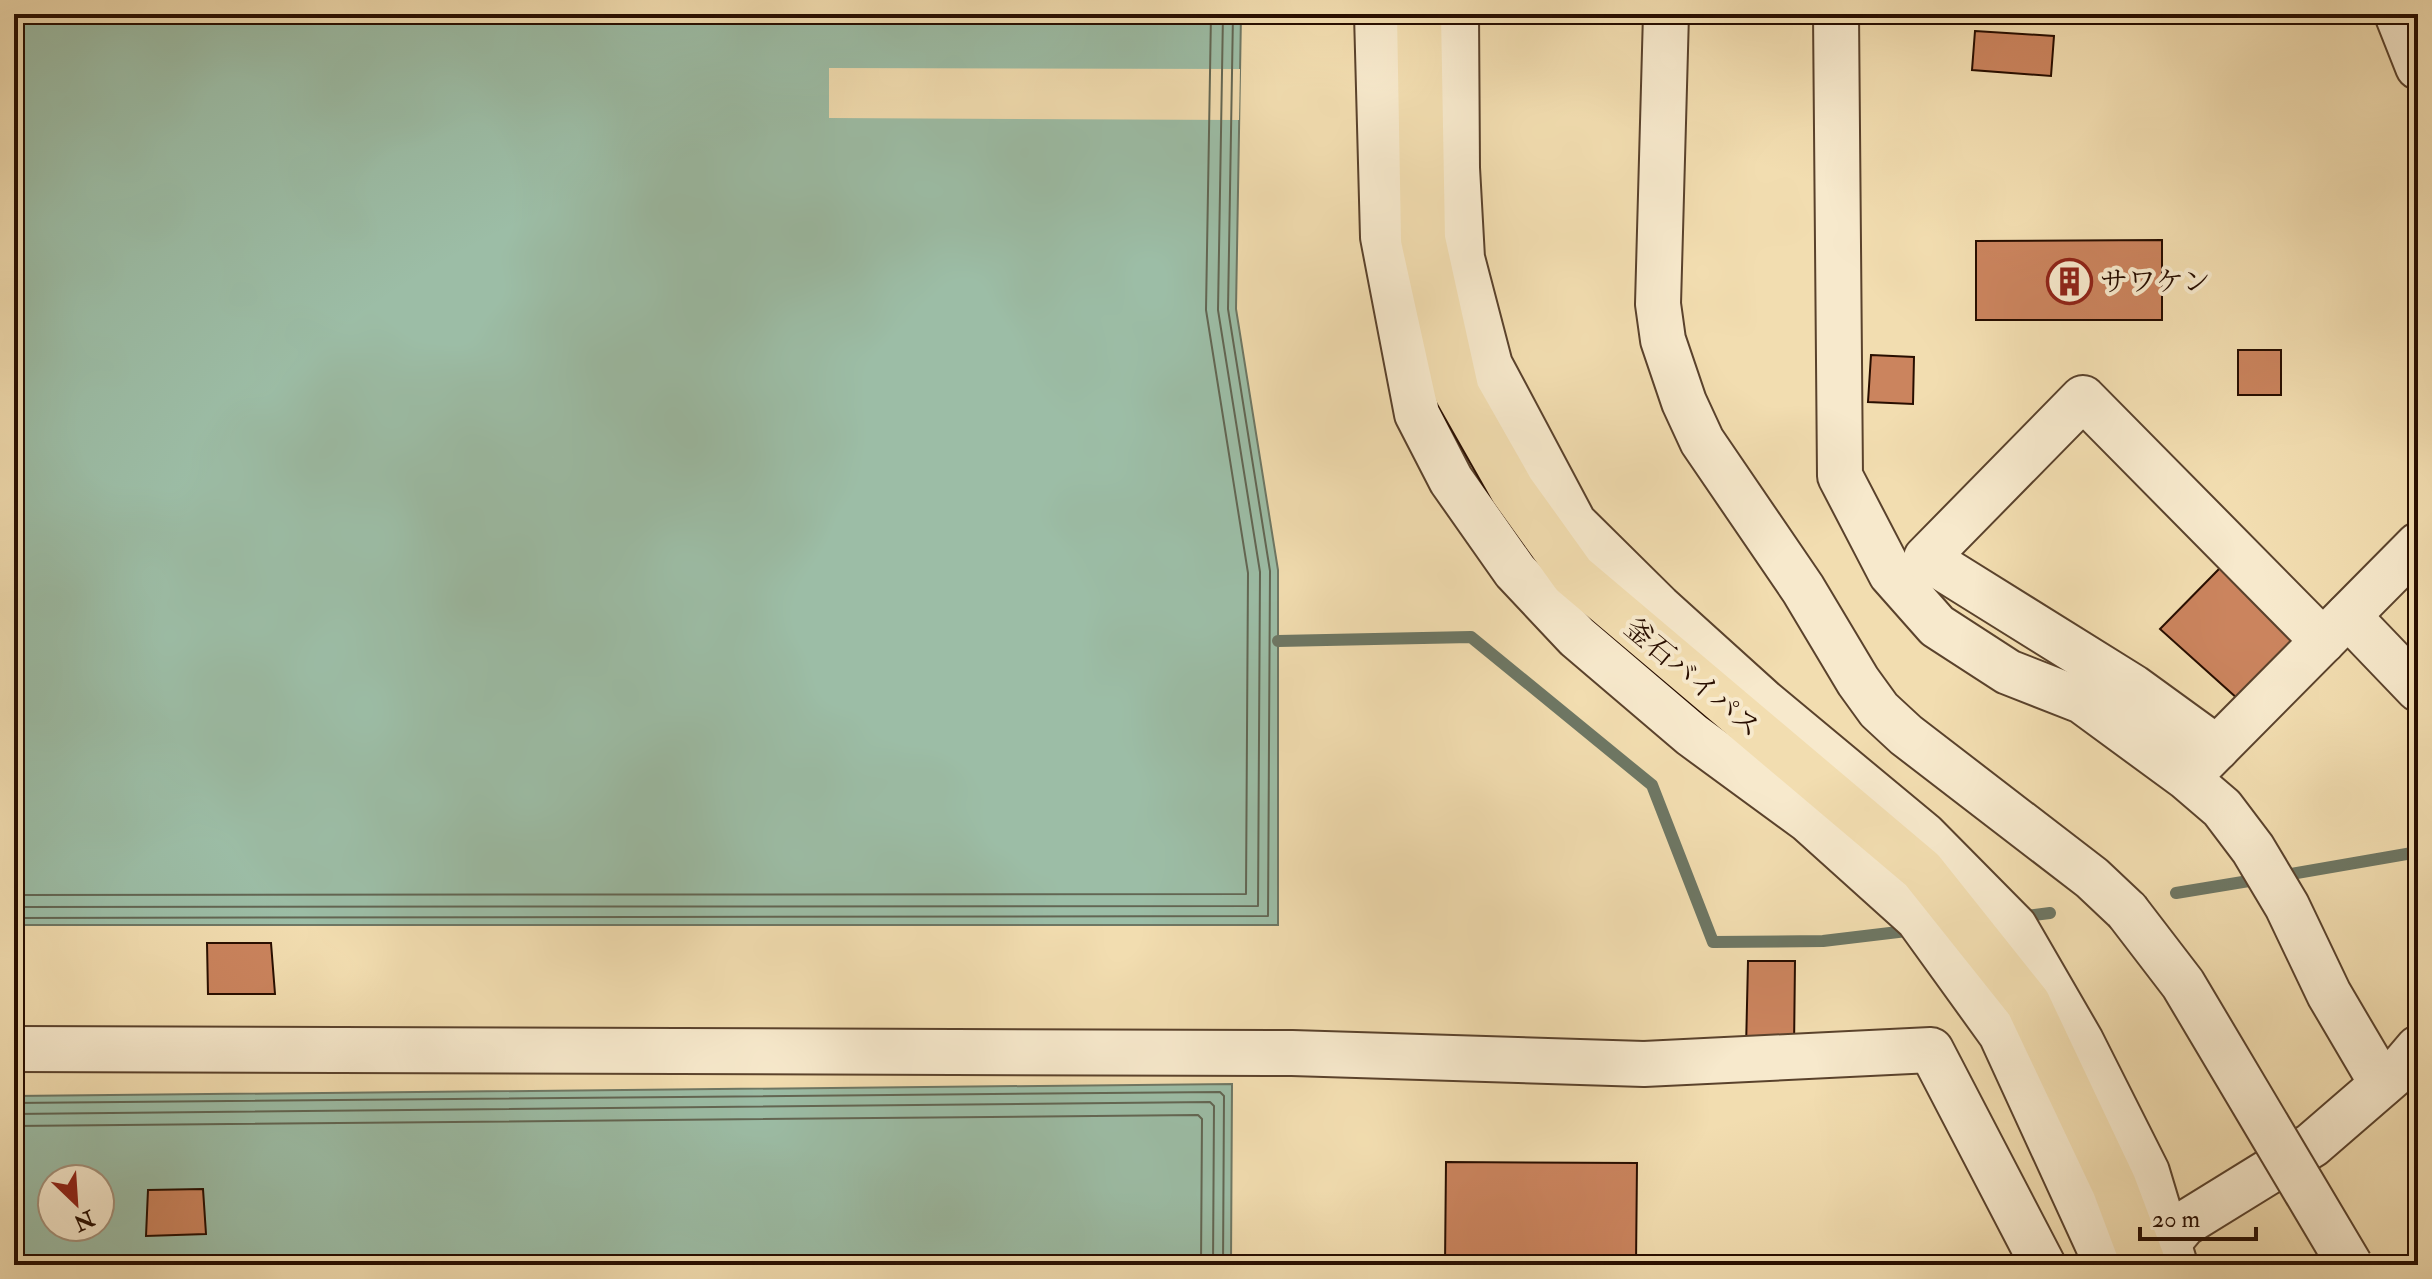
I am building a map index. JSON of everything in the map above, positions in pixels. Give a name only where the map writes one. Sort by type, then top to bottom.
[{"type":"highway","name":"釜石バイパス","points":[[1419,14],[1423,239],[1457,393],[1512,490],[1573,575],[1922,870],[2028,1003],[2114,1185],[2159,1260]]},
{"type":"street","points":[[1377,14],[1383,237],[1417,414],[1451,480],[1515,571],[1577,637],[1692,735],[1808,820],[1918,919],[2001,1034],[2107,1265]]},
{"type":"street","points":[[1456,14],[1457,168],[1462,258],[1490,365],[1574,523],[1659,607],[1764,702],[1924,835],[2015,927],[2081,1041],[2147,1172],[2159,1260]]},
{"type":"street","points":[[1666,14],[1658,304],[1663,340],[1684,402],[1702,441],[1803,589],[1879,710],[1906,735],[2092,878],[2127,911],[2183,984],[2350,1265]]},
{"type":"street","points":[[1836,14],[1840,476],[1891,574],[1937,626],[2008,672],[2082,701],[2202,763]]},
{"type":"street","points":[[2397,14],[2418,67]]},
{"type":"street","points":[[2382,1084],[2329,994],[2287,906],[2253,849],[2222,808],[2202,763],[2133,687],[1926,558],[2083,398],[2335,628],[2418,689]]},
{"type":"street","points":[[2202,763],[2418,545]]},
{"type":"street","points":[[2159,1260],[2184,1224],[2312,1145],[2418,1048]]},
{"type":"street","points":[[14,1049],[1276,1052],[1644,1064],[1931,1050],[2043,1265]]},
{"type":"water","points":[[14,14],[1241,14],[1236,309],[1278,570],[1278,925],[14,925]]},
{"type":"water","points":[[1232,1084],[1231,1265],[14,1265],[14,1096]]},
{"type":"pier","points":[[829,68],[1240,69],[1239,120],[829,118]]},
{"type":"building","points":[[1975,31],[2054,36],[2051,76],[1972,70]]},
{"type":"building","name":"サワケン","points":[[2162,240],[2162,320],[1976,320],[1976,241]]},
{"type":"building","points":[[2238,350],[2281,350],[2281,395],[2238,395]]},
{"type":"building","points":[[1871,355],[1914,357],[1913,404],[1868,402]]},
{"type":"building","points":[[2220,568],[2308,646],[2248,708],[2160,629]]},
{"type":"building","points":[[207,943],[271,943],[275,994],[208,994]]},
{"type":"building","points":[[1748,961],[1795,961],[1794,1049],[1746,1049]]},
{"type":"building","points":[[1446,1162],[1637,1163],[1636,1265],[1445,1265]]},
{"type":"building","points":[[203,1189],[206,1234],[146,1236],[148,1190]]},
{"type":"waterway","points":[[1278,641],[1471,637],[1652,785],[1713,942],[1823,941],[1915,930]]},
{"type":"waterway","points":[[2279,876],[2418,852]]},
{"type":"waterway","points":[[2176,893],[2261,879]]},
{"type":"waterway","points":[[2017,917],[2050,913]]},
{"type":"place","name":"サワケン","points":[[2069,281]]}]
